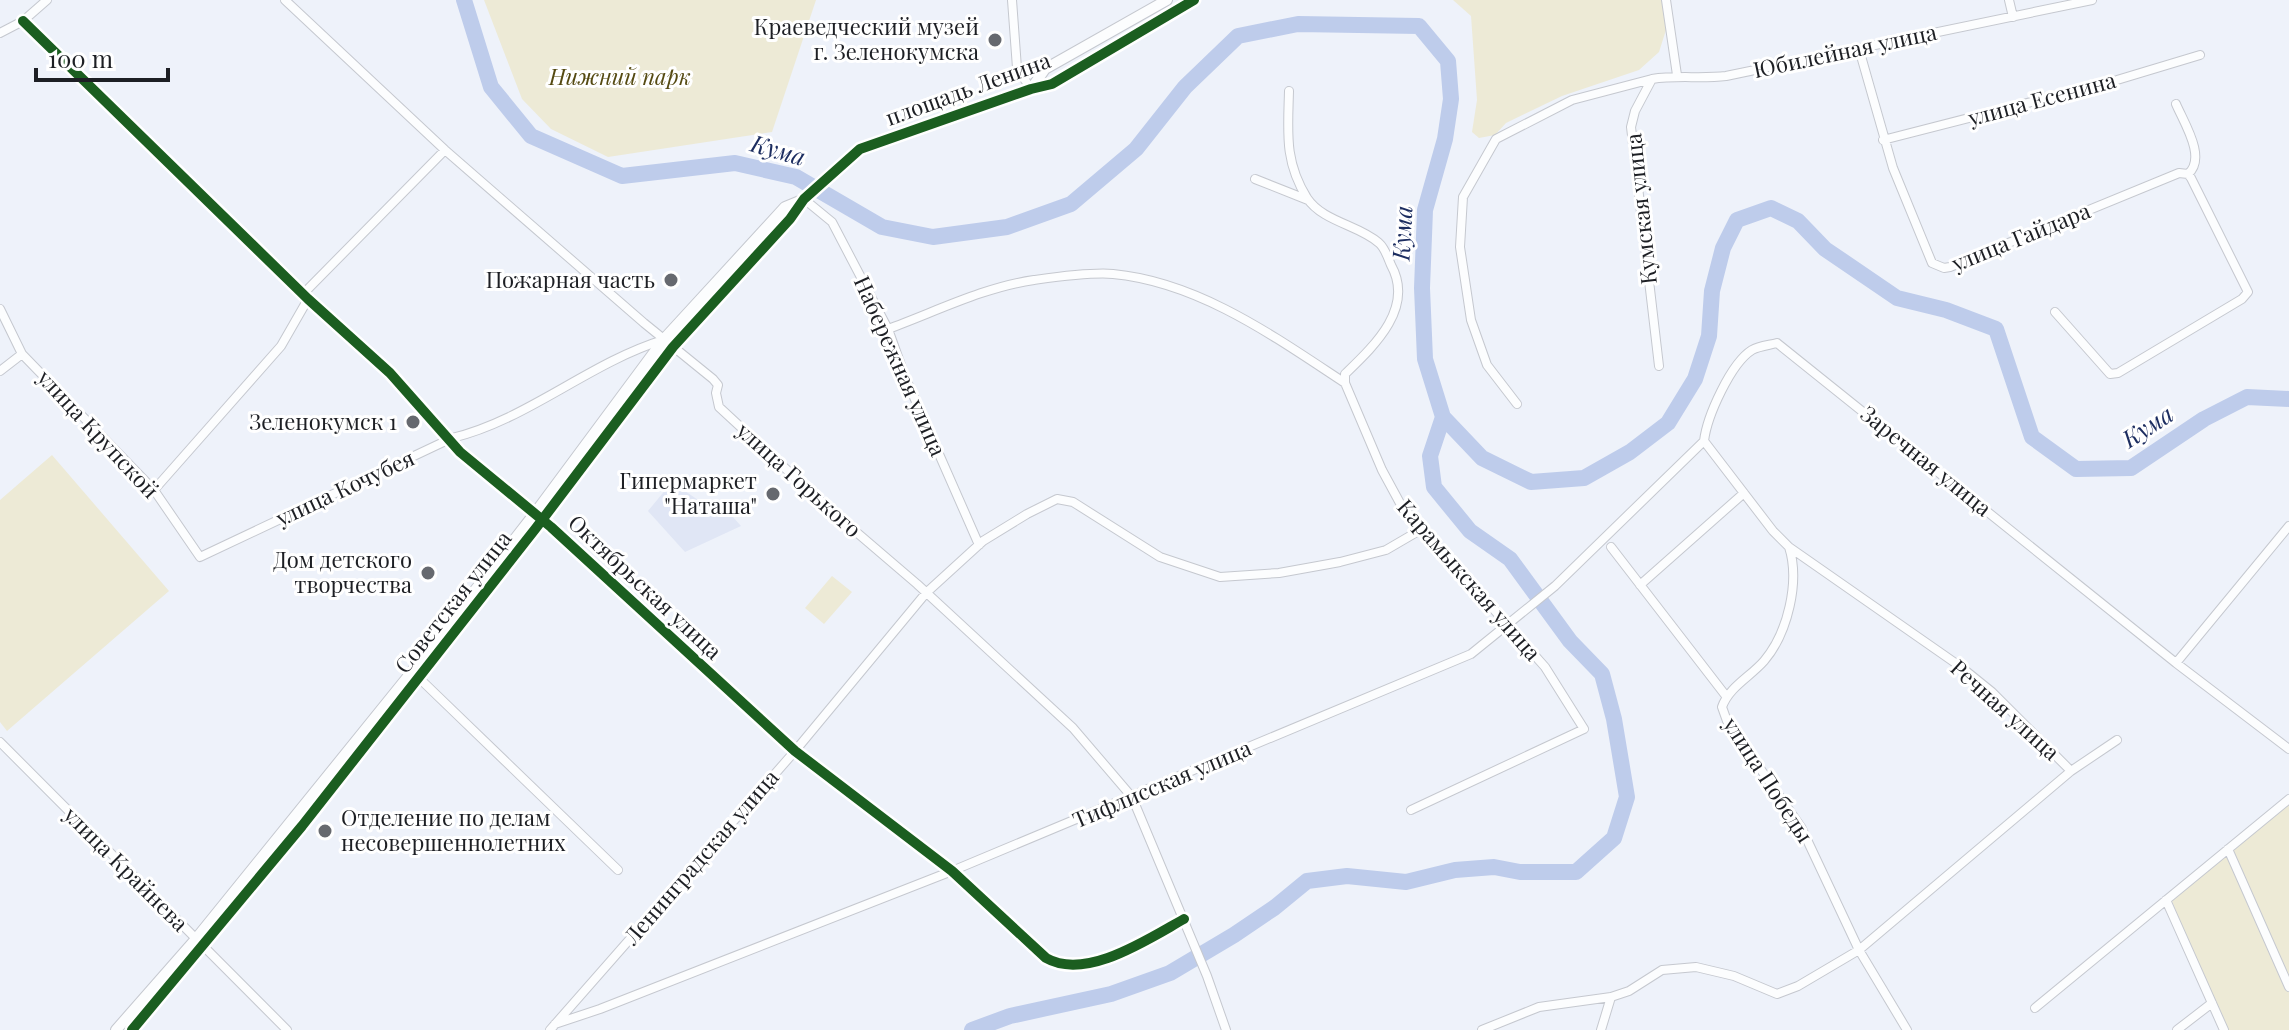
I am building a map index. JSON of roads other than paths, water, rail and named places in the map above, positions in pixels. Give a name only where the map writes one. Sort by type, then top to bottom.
[{"type":"street","points":[[0,33],[23,21],[47,0]]},
{"type":"street","name":"улица Горького","points":[[285,0],[445,150],[718,385],[719,407],[1073,728],[1132,797],[1207,976],[1226,1030]]},
{"type":"street","name":"площадь Ленина","points":[[1012,0],[1017,68],[1031,89]]},
{"type":"street","name":"площадь Ленина","points":[[1031,89],[1045,69],[1167,0]]},
{"type":"street","name":"площадь Ленина","points":[[804,199],[860,149],[1052,84],[1194,0]]},
{"type":"street","points":[[1666,0],[1677,75]]},
{"type":"street","points":[[2009,0],[2013,17]]},
{"type":"street","name":"Юбилейная улица","points":[[1652,79],[1677,75],[1726,76],[2092,0]]},
{"type":"street","name":"Октябрьская улица","points":[[23,21],[306,296],[390,373],[448,440],[539,517],[795,751],[952,871],[1046,958],[1058,965],[1108,960],[1184,919]]},
{"type":"street","name":"улица Гайдара","points":[[1859,49],[1883,140],[1932,263],[1944,268],[2179,173],[2188,174]]},
{"type":"street","name":"улица Есенина","points":[[1883,140],[2117,80],[2200,55]]},
{"type":"street","points":[[1517,404],[1487,365],[1471,320],[1460,247],[1463,197],[1496,139],[1572,100],[1652,79]]},
{"type":"street","name":"Кумская улица","points":[[1652,79],[1635,111],[1631,127],[1659,366]]},
{"type":"street","points":[[1289,91],[1287,150],[1308,200]]},
{"type":"street","points":[[2055,312],[2110,374],[2118,373],[2242,299],[2248,292],[2188,174],[2193,170],[2196,154],[2176,104]]},
{"type":"street","points":[[154,490],[281,346],[306,296],[445,150]]},
{"type":"street","points":[[1255,179],[1308,200],[1380,244],[1396,273],[1398,301],[1392,321],[1368,352],[1345,374],[1345,383]]},
{"type":"street","name":"Набережная улица","points":[[804,199],[832,222],[888,329],[906,379],[979,545]]},
{"type":"street","name":"Советская улица","points":[[116,1030],[199,944],[419,678],[539,517],[664,339],[785,207],[804,199]]},
{"type":"street","name":"Советская улица","points":[[132,1030],[406,679],[673,347],[790,219],[804,199]]},
{"type":"street","points":[[888,329],[994,290],[1032,280],[1112,274],[1161,284],[1209,302],[1259,328],[1345,383]]},
{"type":"street","name":"улица Крупской","points":[[0,309],[22,354],[154,490],[200,557]]},
{"type":"street","name":"улица Кочубея","points":[[200,557],[448,440],[482,431],[631,350],[664,339]]},
{"type":"street","name":"Заречная улица","points":[[1704,441],[1706,427],[1738,363],[1753,349],[1777,343],[2176,663],[2289,749]]},
{"type":"street","points":[[0,371],[22,354]]},
{"type":"street","name":"Карамыкская улица","points":[[1345,383],[1401,505],[1545,667],[1584,729],[1411,810]]},
{"type":"street","name":"Речная улица","points":[[1482,1030],[1539,1007],[1611,997],[1629,991],[1662,970],[1696,967],[1734,976],[1777,994],[1798,986],[1859,950],[2071,771],[2001,700],[1961,667],[1789,547],[1704,441]]},
{"type":"street","name":"Тифлисская улица","points":[[552,1027],[952,871],[1471,654],[1555,586],[1704,441]]},
{"type":"street","points":[[1640,585],[1744,493]]},
{"type":"street","name":"Ленинградская улица","points":[[552,1027],[795,751],[926,593],[979,545],[1027,514],[1057,499],[1073,502],[1160,557],[1220,577],[1279,573],[1340,562],[1386,550],[1422,529]]},
{"type":"street","points":[[2176,663],[2289,526]]},
{"type":"street","name":"улица Победы","points":[[1611,547],[1726,696],[1722,707],[1726,720],[1801,827],[1859,950],[1907,1030]]},
{"type":"street","points":[[1726,696],[1765,661],[1783,627],[1793,581],[1789,547]]},
{"type":"street","points":[[419,678],[618,870]]},
{"type":"street","points":[[2071,771],[2117,740]]},
{"type":"street","name":"улица Крайнева","points":[[0,742],[287,1030]]},
{"type":"street","points":[[2035,1008],[2289,799]]},
{"type":"street","points":[[2228,849],[2289,987]]},
{"type":"street","points":[[2166,900],[2224,1030]]},
{"type":"street","points":[[1601,1030],[1611,997]]},
{"type":"street","points":[[2177,1030],[2212,1003]]},
{"type":"waterway","name":"Кума","points":[[464,0],[491,87],[531,136],[622,176],[735,163],[796,177],[882,227],[933,237],[1007,227],[1071,204],[1136,149],[1185,87],[1238,36],[1298,24],[1419,26],[1448,61],[1451,99],[1445,139],[1425,210],[1422,288],[1425,359],[1443,417],[1482,458],[1531,482],[1584,478],[1630,452],[1668,423],[1695,379],[1709,336],[1712,291],[1723,248],[1737,220],[1771,208],[1798,221],[1825,249],[1897,298],[1946,310],[1996,329],[2032,437],[2076,469],[2131,468],[2204,419],[2247,397],[2289,399]]},
{"type":"waterway","points":[[972,1030],[1010,1016],[1111,994],[1170,973],[1234,935],[1307,881],[1347,876],[1406,882],[1455,870],[1494,867],[1520,872],[1576,872],[1614,838],[1627,797],[1614,719],[1602,674],[1570,641],[1510,559],[1470,531],[1434,487],[1430,456],[1443,417]]},
{"type":"place","name":"Краеведческий музей г. Зеленокумска","points":[[995,40]]},
{"type":"place","name":"Пожарная часть","points":[[671,280]]},
{"type":"place","name":"Зеленокумск 1","points":[[413,422]]},
{"type":"place","name":"Гипермаркет \"Наташа\"","points":[[773,494]]},
{"type":"place","name":"Дом детского творчества","points":[[428,573]]},
{"type":"place","name":"Отделение по делам несовершеннолетних","points":[[325,831]]},
{"type":"park label","name":"Нижний парк","points":[[620,77]]}]
